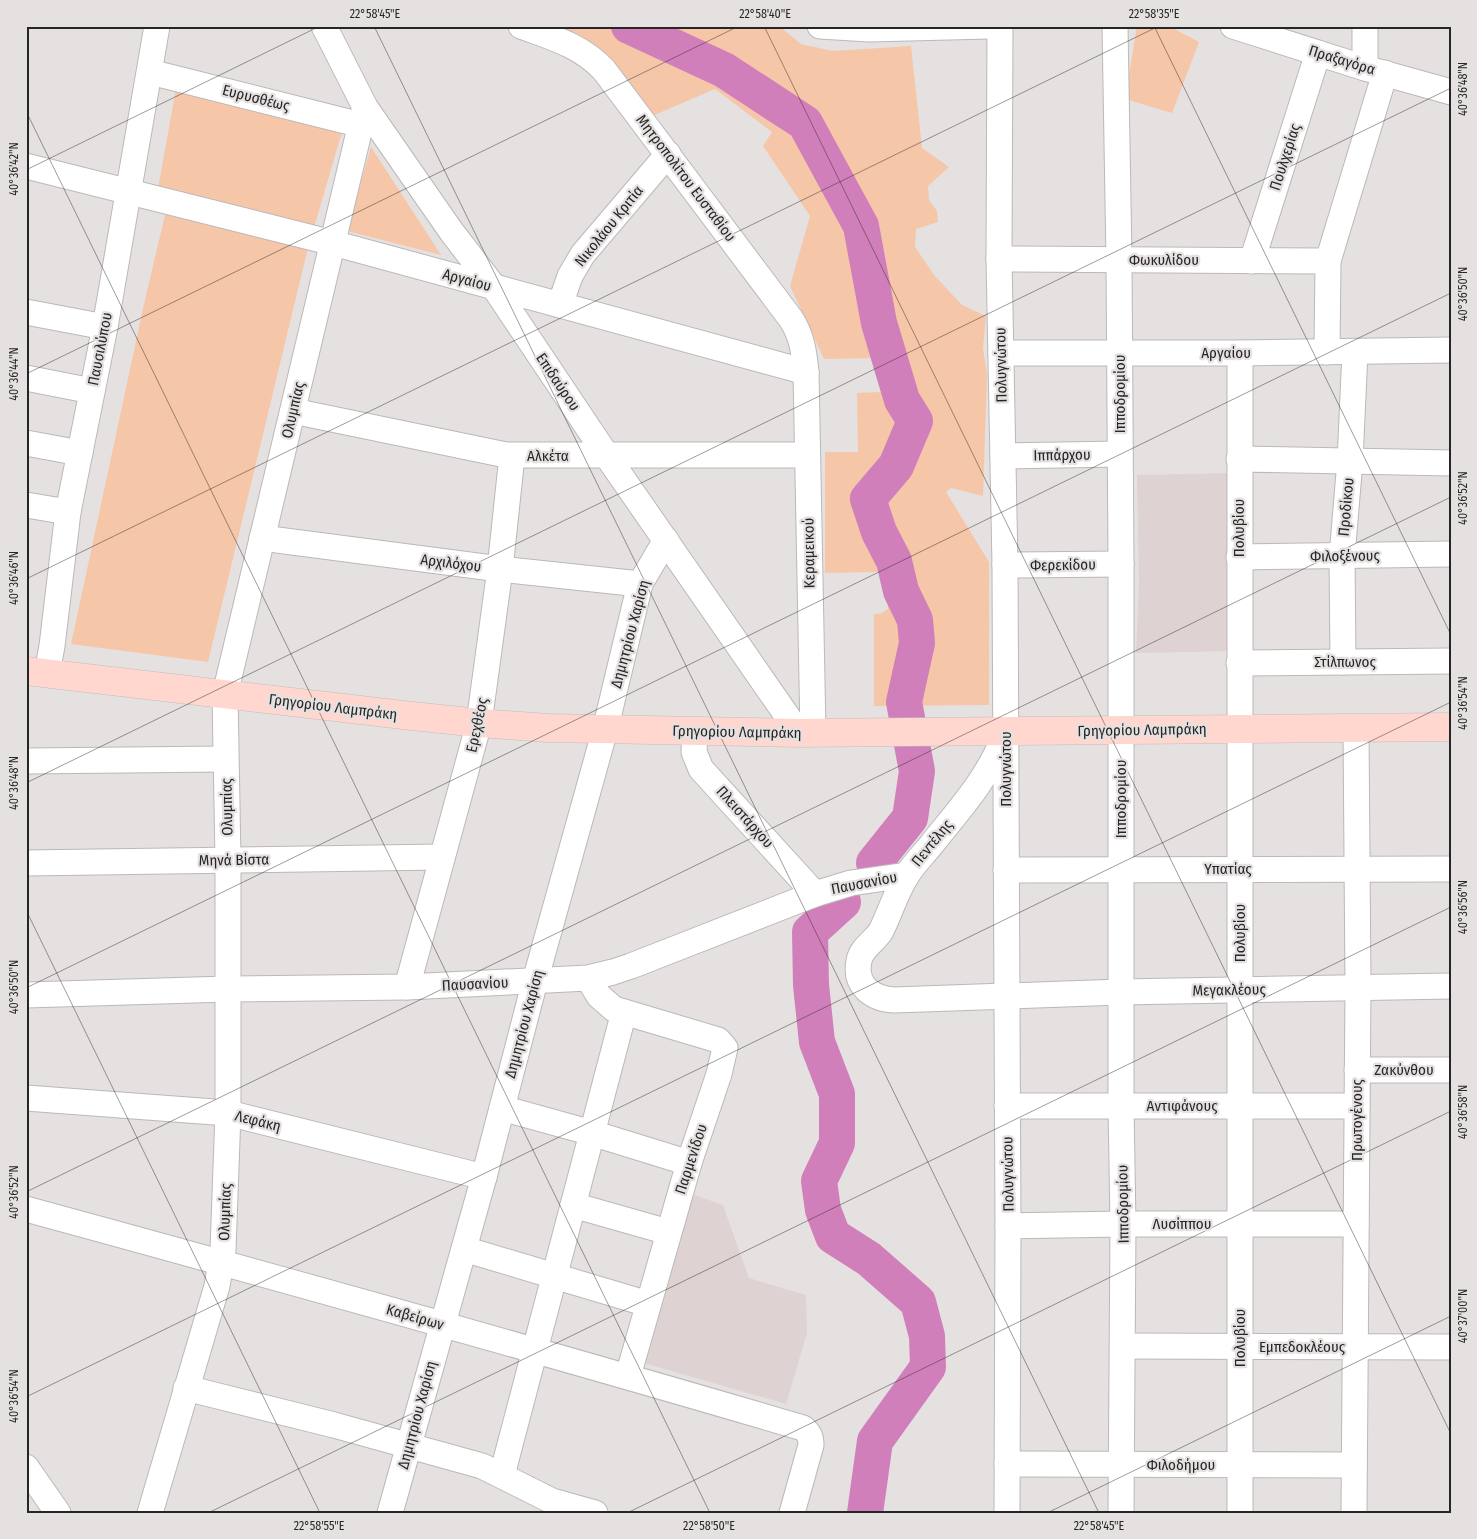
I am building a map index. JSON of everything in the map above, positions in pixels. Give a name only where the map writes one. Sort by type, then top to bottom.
[{"type":"main road","name":"Γρηγορίου Λαμπράκη","points":[[37,672],[479,723],[604,730],[869,733],[1451,727]]},
{"type":"street","name":"Παυσιλύπου","points":[[37,672],[52,646],[68,512],[104,327],[158,26]]},
{"type":"street","name":"Επιδαύρου","points":[[324,26],[363,116],[494,287],[607,456],[806,733]]},
{"type":"street","name":"Μητροπολίτου Ευσταθίου","points":[[521,26],[569,44],[592,58],[604,70],[795,324],[804,350],[806,372]]},
{"type":"street","points":[[820,26],[869,29],[990,26]]},
{"type":"street","name":"Πολυγνώτου","points":[[1000,26],[999,259],[1006,732],[1007,1513]]},
{"type":"street","name":"Ιπποδρομίου","points":[[1114,26],[1119,260],[1121,564],[1121,1106],[1124,1224],[1121,1513]]},
{"type":"street","name":"Πραξαγόρα","points":[[1233,26],[1451,92]]},
{"type":"street","points":[[1327,352],[1328,261],[1375,70],[1365,26]]},
{"type":"street","name":"Πουλχερίας","points":[[1252,261],[1318,52]]},
{"type":"street","name":"Ευρυσθέως","points":[[150,72],[363,116]]},
{"type":"street","name":"Ολυμπίας","points":[[150,1513],[222,1262],[228,1113],[228,860],[225,694],[363,116]]},
{"type":"street","name":"Νικολάου Κριτία","points":[[560,305],[570,276],[583,254],[668,154]]},
{"type":"street","name":"Αργαίου","points":[[26,166],[333,243],[806,372]]},
{"type":"street","name":"Φωκυλίδου","points":[[999,259],[1328,261]]},
{"type":"street","points":[[26,312],[104,327]]},
{"type":"street","name":"Αργαίου","points":[[1001,352],[1240,353],[1451,350]]},
{"type":"street","name":"Προδίκου","points":[[1343,662],[1342,556],[1350,461],[1355,352]]},
{"type":"street","name":"Πολυβίου","points":[[1240,353],[1240,1513]]},
{"type":"street","name":"Κεραμεικού","points":[[806,372],[806,733]]},
{"type":"street","points":[[26,378],[92,391]]},
{"type":"street","name":"Αλκέτα","points":[[293,410],[512,456],[807,455]]},
{"type":"street","points":[[26,443],[80,453]]},
{"type":"street","name":"Ιππάρχου","points":[[1003,456],[1120,454]]},
{"type":"street","name":"Ερεχθέος","points":[[407,987],[479,723],[500,569],[512,456]]},
{"type":"street","points":[[1239,459],[1451,463]]},
{"type":"street","points":[[26,505],[68,512]]},
{"type":"street","name":"Αρχιλόχου","points":[[262,538],[500,569],[640,584]]},
{"type":"street","name":"Δημητρίου Χαρίση","points":[[390,1513],[484,1177],[535,981],[604,730],[640,584],[666,540]]},
{"type":"street","name":"Φιλοξένους","points":[[1239,557],[1451,554]]},
{"type":"street","name":"Φερεκίδου","points":[[1005,565],[1121,564]]},
{"type":"street","name":"Στίλπωνος","points":[[1239,663],[1451,661]]},
{"type":"street","name":"Πρωτογένους","points":[[1354,1513],[1358,987],[1356,728]]},
{"type":"street","name":"Πλειστάρχου","points":[[695,732],[694,752],[701,769],[815,894]]},
{"type":"street","name":"Πεντέλης","points":[[1006,732],[993,761],[979,784],[907,875],[880,933],[860,957],[858,973],[867,991],[876,997],[888,1000],[1006,996]]},
{"type":"street","points":[[26,761],[225,759]]},
{"type":"street","name":"Μηνά Βίστα","points":[[26,863],[442,857]]},
{"type":"street","name":"Υπατίας","points":[[1006,870],[1451,869]]},
{"type":"street","name":"Παυσανίου","points":[[26,995],[228,989],[407,987],[588,978],[631,966],[815,894],[851,883],[907,875]]},
{"type":"street","points":[[502,1475],[624,1012],[602,1000],[588,978]]},
{"type":"street","name":"Μεγακλέους","points":[[1006,996],[1451,986]]},
{"type":"street","name":"Παρμενίδου","points":[[624,1012],[718,1040],[724,1046],[724,1058],[668,1232],[628,1376]]},
{"type":"street","name":"Ζακύνθου","points":[[1357,1070],[1451,1070]]},
{"type":"street","name":"Λεφάκη","points":[[26,1098],[228,1113],[484,1177]]},
{"type":"street","name":"Αντιφάνους","points":[[1007,1106],[1357,1106]]},
{"type":"street","points":[[502,1108],[689,1163]]},
{"type":"street","points":[[573,1205],[668,1232]]},
{"type":"street","name":"Καβείρων","points":[[26,1209],[628,1376],[803,1428],[811,1438],[792,1513]]},
{"type":"street","name":"Λυσίππου","points":[[1008,1226],[1356,1224]]},
{"type":"street","points":[[464,1250],[554,1274],[648,1304]]},
{"type":"street","name":"Εμπεδοκλέους","points":[[1123,1346],[1451,1347]]},
{"type":"street","points":[[186,1388],[482,1466],[552,1500],[595,1513]]},
{"type":"street","name":"Φιλοδήμου","points":[[1007,1464],[1354,1465]]},
{"type":"street","points":[[26,1467],[58,1513]]},
{"type":"shaded area","points":[[541,26],[779,26],[801,44],[833,51],[911,46],[922,148],[949,167],[928,186],[929,200],[937,211],[938,222],[916,229],[915,247],[934,275],[962,305],[986,316],[983,348],[987,375],[983,496],[951,488],[946,492],[989,562],[989,705],[874,706],[874,614],[882,613],[888,609],[886,574],[877,569],[877,572],[825,573],[825,452],[858,452],[857,393],[881,392],[881,358],[824,359],[790,286],[810,216],[763,146],[772,132],[715,89],[652,116]]},
{"type":"shaded area","points":[[1137,26],[1174,29],[1199,42],[1172,113],[1125,99]]},
{"type":"shaded area","points":[[177,83],[343,128],[307,252],[208,662],[71,644],[144,304],[169,198],[157,194]]},
{"type":"shaded area","points":[[371,147],[441,255],[347,231]]},
{"type":"shaded area","points":[[1234,473],[1236,651],[1136,653],[1139,583],[1137,475]]},
{"type":"shaded area","points":[[689,1193],[723,1205],[749,1278],[806,1295],[807,1333],[786,1404],[640,1362]]},
{"type":"waterway","points":[[629,26],[724,70],[805,123],[861,226],[879,323],[902,400],[915,421],[896,466],[868,499],[879,532],[894,561],[901,591],[915,620],[917,643],[904,702],[917,771],[910,818],[874,863]]},
{"type":"waterway","points":[[843,902],[810,932],[811,985],[817,1042],[837,1094],[837,1143],[819,1181],[823,1210],[833,1236],[869,1259],[918,1302],[927,1336],[928,1367],[875,1441],[865,1513]]}]
